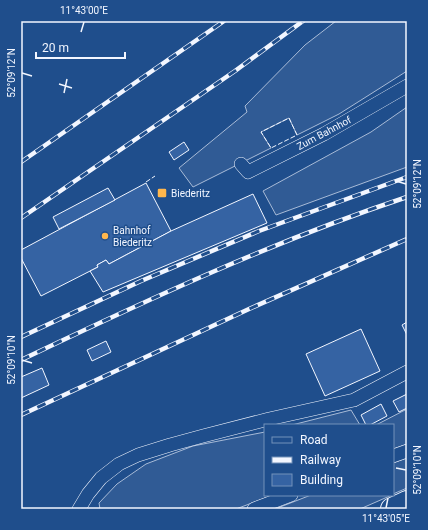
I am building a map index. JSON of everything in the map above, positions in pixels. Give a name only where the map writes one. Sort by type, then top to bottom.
[{"type":"street","points":[[392,509],[407,502]]},
{"type":"lane","name":"Zum Bahnhof","points":[[241,164],[248,172],[321,130],[407,86]]},
{"type":"lane","points":[[79,509],[88,494],[101,478],[119,464],[138,455],[170,444],[354,400],[407,372]]},
{"type":"lane","points":[[394,456],[407,450]]},
{"type":"lane","points":[[254,509],[288,496]]},
{"type":"shaded area","points":[[336,21],[407,21],[407,71],[339,114],[297,135],[289,118],[261,132],[271,148],[193,187],[179,168],[247,112],[245,106],[305,45]]},
{"type":"shaded area","points":[[407,107],[407,167],[276,215],[263,191],[371,132]]},
{"type":"shaded area","points":[[407,409],[407,444],[394,449],[394,424],[378,424]]},
{"type":"shaded area","points":[[351,410],[359,424],[296,424]]},
{"type":"shaded area","points":[[264,432],[264,496],[270,496],[236,509],[100,509],[99,503],[117,484],[146,464],[193,446]]},
{"type":"shaded area","points":[[407,458],[407,488],[394,494],[394,463]]},
{"type":"shaded area","points":[[308,496],[390,496],[360,509],[275,509]]},
{"type":"building","points":[[184,142],[189,150],[174,160],[169,152]]},
{"type":"building","name":"Bahnhof Biederitz","points":[[146,183],[171,231],[109,264],[106,260],[97,265],[98,267],[41,296],[21,258],[21,250]]},
{"type":"building","points":[[108,188],[115,200],[59,229],[53,217]]},
{"type":"building","points":[[253,194],[267,223],[103,292],[90,271],[98,267],[97,265],[106,260],[109,264],[171,231]]},
{"type":"building","points":[[407,322],[407,335],[402,325]]},
{"type":"building","points":[[361,329],[380,371],[325,396],[306,354]]},
{"type":"building","points":[[106,341],[111,352],[92,361],[87,350]]},
{"type":"building","points":[[42,368],[49,385],[21,398],[21,377]]},
{"type":"building","points":[[407,394],[407,408],[399,412],[393,401]]},
{"type":"building","points":[[381,404],[387,416],[372,424],[366,424],[361,415]]},
{"type":"railway","points":[[21,162],[224,21]]},
{"type":"railway","points":[[21,218],[235,71],[303,21]]},
{"type":"railway","points":[[21,337],[141,281],[259,231],[407,177]]},
{"type":"railway","points":[[21,360],[211,272],[357,214],[407,197]]},
{"type":"railway","points":[[21,415],[249,309],[407,239]]},
{"type":"fence","points":[[289,118],[297,135],[271,148],[261,132],[289,118]]},
{"type":"fence","points":[[146,182],[155,176]]},
{"type":"place","name":"Biederitz","points":[[162,193]]},
{"type":"place","name":"Bahnhof Biederitz","points":[[105,236]]}]
